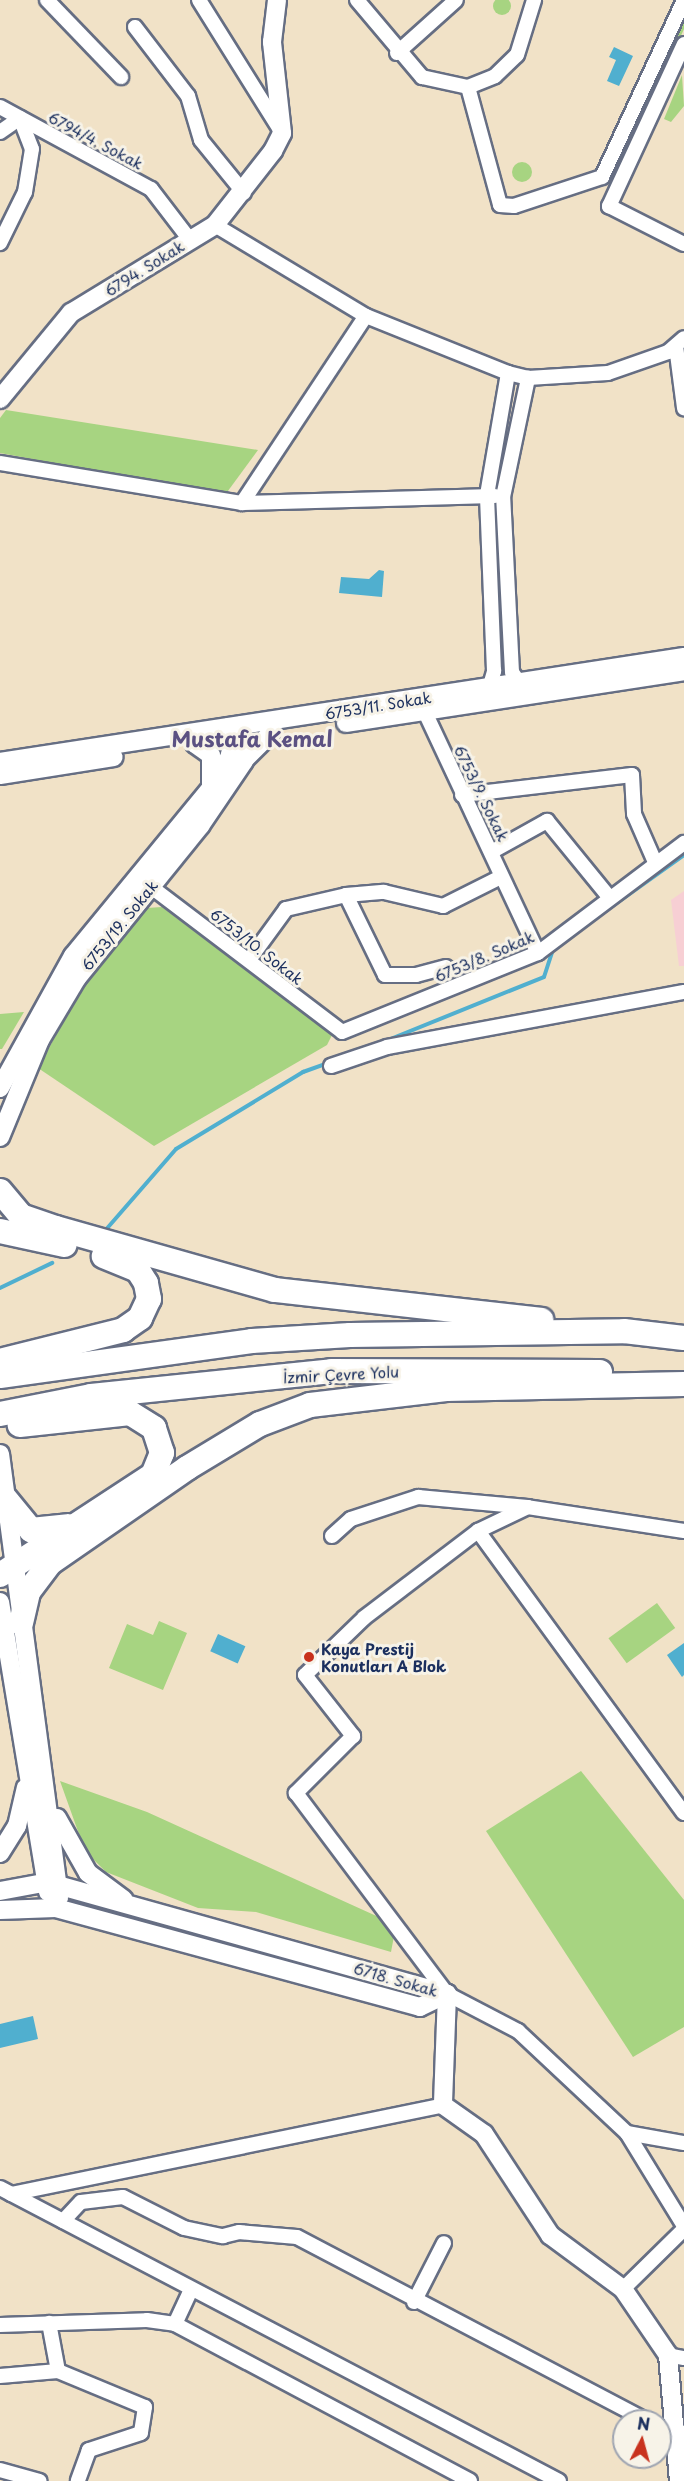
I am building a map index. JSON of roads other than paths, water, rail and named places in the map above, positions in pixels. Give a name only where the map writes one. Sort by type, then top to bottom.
[{"type":"highway","points":[[0,1191],[17,1222],[138,1270],[149,1299],[140,1317],[123,1330],[0,1361]]},
{"type":"highway","points":[[0,1244],[17,1222]]},
{"type":"highway","points":[[0,1231],[17,1222],[275,1290],[684,1338]]},
{"type":"highway","points":[[0,1376],[252,1341],[624,1331]]},
{"type":"highway","name":"İzmir Çevre Yolu","points":[[0,1414],[91,1396],[332,1371],[556,1368],[684,1378]]},
{"type":"highway","points":[[21,1623],[28,1592],[50,1563],[223,1446],[260,1424],[310,1405],[446,1389],[684,1383]]},
{"type":"highway","points":[[0,1428],[129,1413],[154,1428],[162,1453],[153,1474],[7,1574]]},
{"type":"highway","points":[[3,1487],[31,1530],[43,1533],[79,1523]]},
{"type":"highway","points":[[7,1574],[50,1563]]},
{"type":"street","points":[[47,0],[121,77]]},
{"type":"street","points":[[199,0],[282,133]]},
{"type":"street","points":[[357,0],[398,53],[422,77],[446,87],[468,87],[495,76],[517,56],[534,0]]},
{"type":"street","points":[[398,53],[456,0]]},
{"type":"street","points":[[468,87],[501,205],[514,206],[602,177],[684,0]]},
{"type":"street","points":[[275,1],[272,42],[282,133]]},
{"type":"street","points":[[135,27],[188,96],[201,140],[244,193]]},
{"type":"street","points":[[684,44],[609,206],[684,244]]},
{"type":"street","name":"6794/4. Sokak","points":[[0,107],[151,189],[190,240]]},
{"type":"street","points":[[0,132],[20,118],[32,149],[30,168],[19,209],[0,243]]},
{"type":"street","name":"6794. Sokak","points":[[0,399],[71,313],[215,225],[244,193],[282,133]]},
{"type":"street","points":[[215,225],[366,316],[508,373],[528,378],[608,373],[680,347],[684,408]]},
{"type":"street","points":[[242,503],[366,316]]},
{"type":"street","points":[[489,689],[494,671],[487,495],[508,373]]},
{"type":"street","points":[[520,684],[512,672],[503,497],[528,378]]},
{"type":"street","points":[[0,463],[242,503],[487,495],[503,497]]},
{"type":"street","name":"6753/11. Sokak","points":[[0,762],[237,731],[684,657]]},
{"type":"street","name":"6753/11. Sokak","points":[[0,776],[195,744],[237,731],[271,733],[425,712],[684,671]]},
{"type":"street","name":"6753/9. Sokak","points":[[425,712],[462,795],[493,851],[499,878],[538,953]]},
{"type":"street","points":[[237,731],[244,761]]},
{"type":"street","points":[[0,1088],[73,956],[211,787],[230,755],[237,731]]},
{"type":"street","name":"6753/19. Sokak","points":[[0,1137],[40,1040],[77,978],[244,761],[271,733]]},
{"type":"street","points":[[195,744],[211,755],[211,787]]},
{"type":"street","points":[[462,795],[632,775],[634,814],[655,862]]},
{"type":"street","points":[[493,851],[547,821],[609,897]]},
{"type":"street","name":"6753/8. Sokak","points":[[342,1032],[538,953],[655,862],[684,843]]},
{"type":"street","points":[[249,960],[286,909],[346,895],[384,892],[443,906],[499,878]]},
{"type":"street","name":"6753/10. Sokak","points":[[150,886],[342,1032]]},
{"type":"street","points":[[346,895],[385,975],[416,975],[446,967]]},
{"type":"street","points":[[331,1066],[387,1047],[684,992]]},
{"type":"street","points":[[0,1454],[7,1574],[21,1623],[49,1797],[52,1884]]},
{"type":"street","points":[[332,1536],[351,1520],[418,1497],[528,1507],[684,1532]]},
{"type":"street","points":[[528,1507],[478,1531],[364,1618],[305,1675],[352,1736],[296,1793],[447,1994],[518,2031],[627,2133],[684,2227],[623,2289]]},
{"type":"street","points":[[478,1531],[684,1812]]},
{"type":"street","points":[[0,1602],[28,1778],[56,1908]]},
{"type":"street","points":[[0,1853],[7,1829],[28,1778]]},
{"type":"street","points":[[49,1797],[63,1837],[88,1873],[137,1908]]},
{"type":"street","name":"6718. Sokak","points":[[0,1891],[52,1884],[447,1994]]},
{"type":"street","name":"6718. Sokak","points":[[0,1910],[56,1908],[420,2007],[447,1994]]},
{"type":"street","points":[[442,2105],[447,1994]]},
{"type":"street","points":[[6,2191],[442,2105],[484,2134],[550,2235],[623,2289],[676,2357],[673,2432],[679,2481]]},
{"type":"street","points":[[627,2133],[684,2143]]},
{"type":"street","points":[[6,2191],[559,2481]]},
{"type":"street","points":[[63,2221],[81,2202],[123,2197],[152,2216],[194,2230],[223,2236],[239,2232],[297,2236],[414,2302],[624,2409]]},
{"type":"street","points":[[414,2302],[444,2243]]},
{"type":"street","points":[[176,2324],[191,2289]]},
{"type":"street","points":[[0,2325],[147,2319],[176,2324],[470,2481]]},
{"type":"street","points":[[49,2323],[58,2371]]},
{"type":"street","points":[[0,2376],[58,2371],[145,2407],[141,2433],[89,2450],[78,2481]]},
{"type":"street","points":[[0,2470],[40,2481]]},
{"type":"water","points":[[614,47],[633,56],[619,86],[607,81],[616,60],[609,57]]},
{"type":"water","points":[[379,570],[384,571],[382,597],[339,593],[341,577],[369,579]]},
{"type":"water","points":[[218,1634],[245,1646],[238,1664],[210,1651]]},
{"type":"water","points":[[684,1643],[684,1675],[682,1677],[667,1655]]},
{"type":"water","points":[[33,2016],[38,2039],[0,2048],[0,2024]]},
{"type":"waterway","points":[[590,922],[684,855]]},
{"type":"waterway","points":[[388,1040],[544,977],[554,947]]},
{"type":"waterway","points":[[103,1233],[176,1149],[303,1072],[328,1063]]},
{"type":"waterway","points":[[0,1288],[52,1263]]},
{"type":"place","name":"Kaya Prestij Konutları A Blok","points":[[309,1657]]},
{"type":"district","name":"Mustafa Kemal","points":[[252,738]]}]
